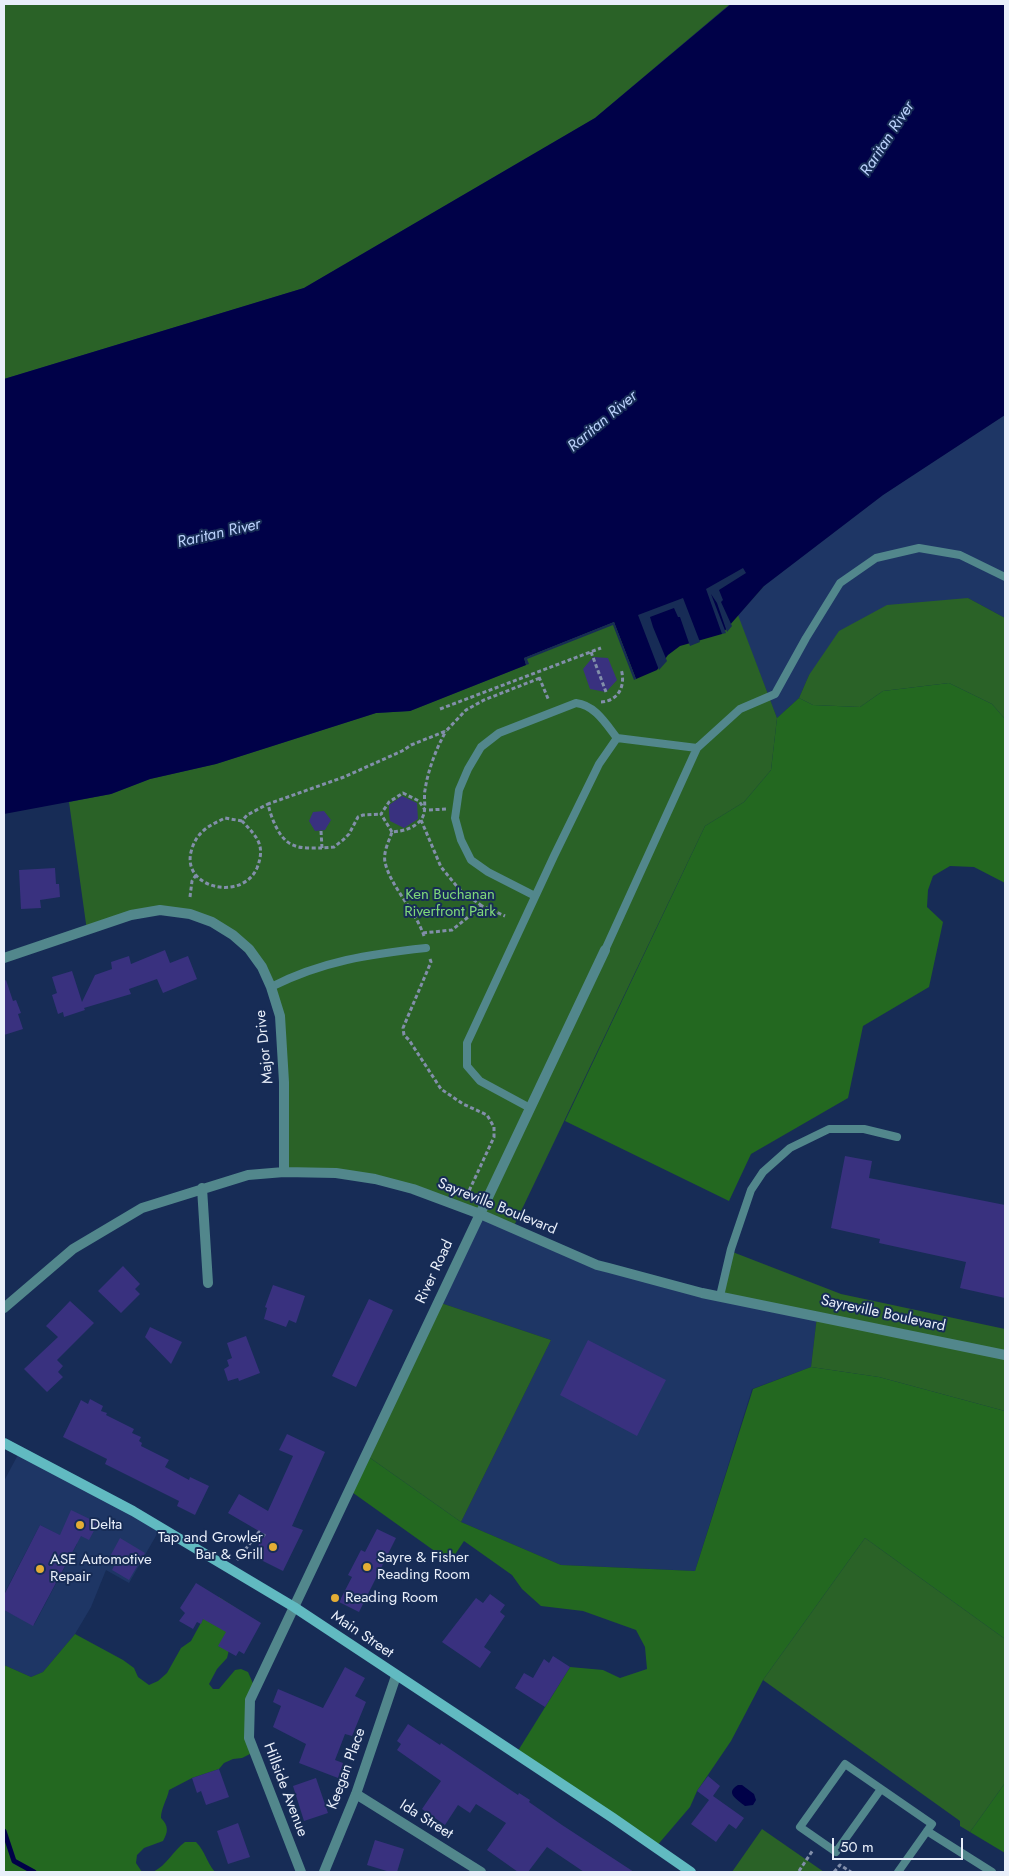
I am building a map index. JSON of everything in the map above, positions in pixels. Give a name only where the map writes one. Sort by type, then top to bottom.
[{"type":"main road","name":"Main Street","points":[[4,1443],[133,1511],[294,1607],[613,1818],[691,1872]]},
{"type":"street","name":"Major Drive","points":[[4,958],[130,915],[160,910],[190,914],[212,922],[232,935],[254,955],[262,967],[271,987],[280,1016],[284,1082],[284,1172]]},
{"type":"street","name":"River Road","points":[[294,1607],[605,950]]},
{"type":"street","name":"Sayreville Boulevard","points":[[4,1308],[73,1249],[142,1208],[248,1175],[284,1172],[336,1172],[375,1179],[412,1189],[480,1214],[597,1265],[702,1293],[1005,1355]]},
{"type":"street","points":[[202,1188],[208,1283]]},
{"type":"street","name":"Hillside Avenue","points":[[294,1607],[250,1700],[249,1738],[301,1872]]},
{"type":"street","name":"Keegan Place","points":[[324,1872],[356,1794],[396,1676]]},
{"type":"street","name":"Ida Street","points":[[356,1794],[481,1872]]},
{"type":"lane","points":[[605,950],[697,748],[740,709],[775,694],[806,638],[840,583],[876,558],[919,548],[960,556],[1005,577]]},
{"type":"lane","points":[[535,896],[488,872],[471,860],[461,840],[455,818],[459,790],[468,769],[481,747],[499,733],[569,705],[582,704],[595,711],[617,738],[697,748]]},
{"type":"lane","points":[[530,1108],[480,1081],[467,1066],[467,1043],[599,764],[617,738]]},
{"type":"lane","points":[[271,987],[287,979],[334,962],[378,953],[426,948]]},
{"type":"lane","points":[[720,1296],[731,1249],[751,1190],[763,1172],[790,1148],[830,1129],[864,1129],[897,1137]]},
{"type":"lane","points":[[881,1789],[836,1852],[800,1827],[845,1764],[932,1824],[900,1872]]},
{"type":"lane","points":[[927,1831],[992,1872]]},
{"type":"path","points":[[440,709],[602,648]]},
{"type":"path","points":[[591,652],[606,692]]},
{"type":"path","points":[[598,702],[610,700],[620,692],[624,679],[621,669]]},
{"type":"path","points":[[537,672],[553,711]]},
{"type":"path","points":[[392,832],[405,831],[421,820],[425,811],[425,791],[436,751],[446,731],[466,710],[484,700],[540,678]]},
{"type":"path","points":[[242,821],[247,815],[268,804],[344,777],[446,731]]},
{"type":"path","points":[[381,814],[389,802],[403,793],[419,801],[425,811]]},
{"type":"path","points":[[268,804],[276,825],[284,838],[292,845],[322,848],[334,847],[344,840],[358,817],[381,814]]},
{"type":"path","points":[[381,814],[392,832]]},
{"type":"path","points":[[225,818],[242,821],[256,836],[260,846],[262,856],[255,872],[243,883],[229,888],[213,886],[196,875],[189,860],[194,843],[201,833],[225,818]]},
{"type":"path","points":[[421,820],[441,867],[459,889],[482,906],[505,916]]},
{"type":"path","points":[[321,831],[322,848]]},
{"type":"path","points":[[392,832],[386,849],[385,861],[423,933],[431,962],[403,1028],[404,1035],[441,1089],[463,1104],[488,1115],[494,1127],[494,1137],[469,1191]]},
{"type":"path","points":[[190,896],[192,881],[196,875]]},
{"type":"path","points":[[423,933],[452,930],[482,906]]},
{"type":"path","points":[[231,1568],[259,1532],[265,1536]]},
{"type":"path","points":[[799,1871],[819,1841]]},
{"type":"path","points":[[834,1872],[840,1864],[851,1872]]},
{"type":"shaded area","points":[[1005,415],[1005,618],[968,598],[809,675],[799,698],[777,718],[737,615],[764,586],[883,495]]},
{"type":"shaded area","points":[[480,1214],[597,1265],[817,1316],[811,1367],[752,1389],[695,1571],[561,1565],[461,1522],[551,1340],[438,1302]]},
{"type":"shaded area","points":[[20,1451],[161,1527],[129,1583],[106,1570],[91,1607],[75,1634],[43,1672],[31,1677],[4,1665],[4,1610],[34,1625],[77,1544],[40,1525],[4,1594],[4,1481]]},
{"type":"green space","points":[[4,4],[730,4],[595,118],[304,288],[4,379]]},
{"type":"green space","name":"Ken Buchanan Riverfront Park","points":[[764,586],[738,615],[777,718],[771,770],[744,802],[705,826],[513,1228],[375,1179],[284,1172],[280,1016],[262,967],[212,922],[160,910],[87,931],[69,802],[111,794],[150,779],[216,764],[376,713],[410,711],[526,665],[524,658],[614,622]]},
{"type":"green space","points":[[968,598],[1005,618],[1005,719],[992,704],[949,683],[883,691],[860,707],[813,705],[799,698],[809,675],[839,631],[887,605]]},
{"type":"green space","points":[[949,683],[992,704],[1005,719],[1005,883],[974,867],[950,866],[933,876],[928,890],[927,907],[943,922],[929,987],[863,1026],[848,1098],[751,1154],[729,1201],[565,1121],[705,826],[744,802],[771,770],[777,718],[799,698],[813,705],[860,707],[883,691]]},
{"type":"green space","points":[[730,1251],[841,1294],[1005,1329],[1005,1411],[879,1377],[811,1367],[817,1316],[720,1296]]},
{"type":"green space","points":[[438,1302],[551,1340],[461,1522],[366,1455]]},
{"type":"green space","points":[[811,1367],[879,1377],[1005,1411],[1005,1639],[865,1538],[763,1680],[731,1741],[697,1791],[690,1807],[655,1848],[516,1754],[570,1667],[603,1670],[620,1678],[647,1669],[645,1647],[636,1630],[583,1611],[541,1606],[522,1589],[512,1575],[464,1541],[450,1562],[349,1490],[366,1455],[461,1522],[561,1565],[695,1571],[753,1389]]},
{"type":"green space","points":[[865,1538],[1005,1639],[1005,1783],[970,1832],[960,1826],[960,1821],[763,1680]]},
{"type":"green space","points":[[219,1597],[239,1610],[227,1658],[217,1669],[209,1684],[213,1689],[219,1689],[235,1670],[241,1669],[248,1672],[255,1688],[250,1700],[254,1752],[242,1758],[224,1763],[219,1769],[192,1778],[169,1790],[161,1818],[167,1829],[166,1835],[163,1841],[144,1848],[137,1855],[136,1863],[142,1872],[4,1872],[4,1665],[31,1677],[43,1672],[75,1634],[123,1660],[134,1668],[138,1677],[149,1685],[158,1681],[167,1673],[181,1648],[191,1641],[203,1619]]},
{"type":"green space","points":[[1005,1783],[1005,1853],[970,1832]]},
{"type":"green space","points":[[762,1829],[824,1872],[732,1872]]},
{"type":"green space","points":[[185,1842],[196,1842],[215,1872],[153,1872],[162,1866]]},
{"type":"water","name":"Raritan River","points":[[731,4],[1005,4],[1005,415],[883,495],[764,586],[722,634],[680,646],[668,655],[657,670],[636,679],[614,622],[524,658],[526,665],[410,711],[376,713],[216,764],[150,779],[111,794],[4,814],[4,379],[304,288],[595,118]]},
{"type":"water","points":[[742,1785],[754,1794],[756,1800],[753,1805],[745,1806],[732,1794],[734,1788]]},
{"type":"pier","points":[[743,568],[746,573],[719,590],[723,600],[721,602],[732,626],[727,632],[717,603],[711,594],[726,633],[722,634],[706,589]]},
{"type":"pier","points":[[683,598],[700,642],[690,646],[680,617],[678,617],[674,608],[650,617],[667,661],[659,670],[638,615]]},
{"type":"pier","points":[[614,622],[636,679],[634,680],[613,625],[527,659],[529,664],[526,665],[524,658]]},
{"type":"building","points":[[593,657],[608,658],[617,680],[606,692],[590,689],[583,669]]},
{"type":"building","points":[[402,796],[417,803],[418,819],[404,828],[390,821],[389,813],[389,805]]},
{"type":"building","points":[[324,811],[331,820],[325,830],[315,831],[309,821],[313,812]]},
{"type":"building","points":[[55,868],[56,884],[59,884],[60,897],[40,900],[41,908],[21,909],[19,870]]},
{"type":"building","points":[[165,950],[170,963],[188,956],[197,979],[163,993],[157,979],[129,989],[131,994],[84,1008],[85,1010],[64,1017],[63,1012],[58,1014],[52,995],[57,993],[52,977],[72,971],[82,1002],[95,975],[112,969],[111,962],[129,956],[131,964]]},
{"type":"building","points":[[6,980],[13,1001],[16,1000],[21,1013],[18,1014],[23,1029],[4,1035],[4,981]]},
{"type":"building","points":[[845,1156],[872,1161],[869,1178],[1005,1205],[1005,1298],[960,1288],[966,1262],[879,1243],[880,1239],[831,1228]]},
{"type":"building","points":[[123,1266],[140,1284],[135,1289],[140,1294],[121,1313],[98,1291]]},
{"type":"building","points":[[273,1285],[305,1296],[296,1323],[289,1320],[286,1327],[264,1319],[267,1308],[265,1307]]},
{"type":"building","points":[[369,1299],[393,1310],[356,1387],[332,1376]]},
{"type":"building","points":[[70,1301],[94,1323],[57,1360],[63,1366],[58,1372],[63,1377],[47,1392],[24,1369],[58,1337],[46,1326]]},
{"type":"building","points":[[150,1327],[182,1342],[171,1364],[145,1337]]},
{"type":"building","points":[[246,1336],[260,1373],[239,1381],[238,1378],[228,1381],[224,1369],[229,1366],[227,1360],[232,1358],[227,1343]]},
{"type":"building","points":[[588,1340],[666,1380],[637,1436],[560,1395]]},
{"type":"building","points":[[90,1399],[103,1406],[101,1411],[107,1413],[106,1415],[134,1429],[132,1433],[141,1437],[139,1441],[142,1443],[141,1446],[169,1460],[165,1467],[189,1480],[190,1477],[209,1486],[195,1515],[177,1506],[179,1501],[105,1464],[107,1459],[63,1437],[81,1400],[88,1404]]},
{"type":"building","points":[[287,1434],[325,1452],[292,1526],[303,1530],[283,1571],[253,1556],[264,1534],[228,1513],[239,1494],[268,1511],[293,1456],[279,1450]]},
{"type":"building","name":"ASE Automotive Repair","points":[[71,1510],[98,1523],[89,1540],[81,1536],[33,1626],[4,1610],[4,1595],[40,1525],[60,1535]]},
{"type":"building","name":"Sayre & Fisher Reading Room","points":[[377,1529],[396,1538],[359,1612],[339,1602],[352,1577],[348,1575],[361,1550],[365,1552]]},
{"type":"building","points":[[120,1538],[145,1553],[129,1580],[112,1570],[114,1566],[107,1562]]},
{"type":"building","points":[[196,1583],[261,1623],[244,1654],[239,1651],[236,1656],[218,1646],[226,1632],[203,1619],[201,1624],[197,1622],[193,1629],[179,1621],[185,1613],[180,1608]]},
{"type":"building","points":[[490,1594],[505,1605],[500,1612],[505,1616],[484,1647],[491,1652],[480,1668],[442,1642],[476,1598],[483,1603]]},
{"type":"building","points":[[553,1656],[570,1667],[545,1707],[515,1688],[524,1673],[533,1678],[544,1659],[549,1663]]},
{"type":"building","points":[[345,1667],[365,1678],[355,1696],[366,1702],[352,1736],[345,1734],[335,1760],[343,1763],[338,1778],[299,1763],[306,1744],[273,1727],[281,1706],[273,1702],[278,1689],[323,1708]]},
{"type":"building","points":[[408,1724],[440,1745],[441,1743],[518,1795],[519,1793],[530,1800],[529,1802],[562,1825],[634,1872],[584,1872],[547,1847],[528,1872],[518,1872],[487,1850],[506,1823],[476,1804],[470,1813],[458,1805],[445,1825],[422,1809],[441,1781],[397,1750],[401,1744],[397,1741]]},
{"type":"building","points":[[219,1769],[229,1797],[206,1805],[201,1791],[197,1793],[192,1778]]},
{"type":"building","points":[[708,1776],[720,1786],[713,1796],[744,1818],[736,1829],[729,1824],[716,1842],[691,1824],[709,1800],[697,1791]]},
{"type":"building","points":[[316,1778],[328,1813],[304,1821],[293,1786]]},
{"type":"building","points":[[238,1823],[250,1857],[228,1864],[217,1831]]},
{"type":"building","points":[[375,1840],[404,1849],[397,1872],[390,1872],[367,1865]]},
{"type":"waterway","points":[[4,1831],[14,1861],[34,1872]]},
{"type":"place","name":"Delta","points":[[80,1525]]},
{"type":"place","name":"Tap and Growler Bar & Grill","points":[[273,1547]]},
{"type":"place","name":"Sayre & Fisher Reading Room","points":[[367,1567]]},
{"type":"place","name":"ASE Automotive Repair","points":[[40,1569]]},
{"type":"place","name":"Reading Room","points":[[335,1598]]}]
